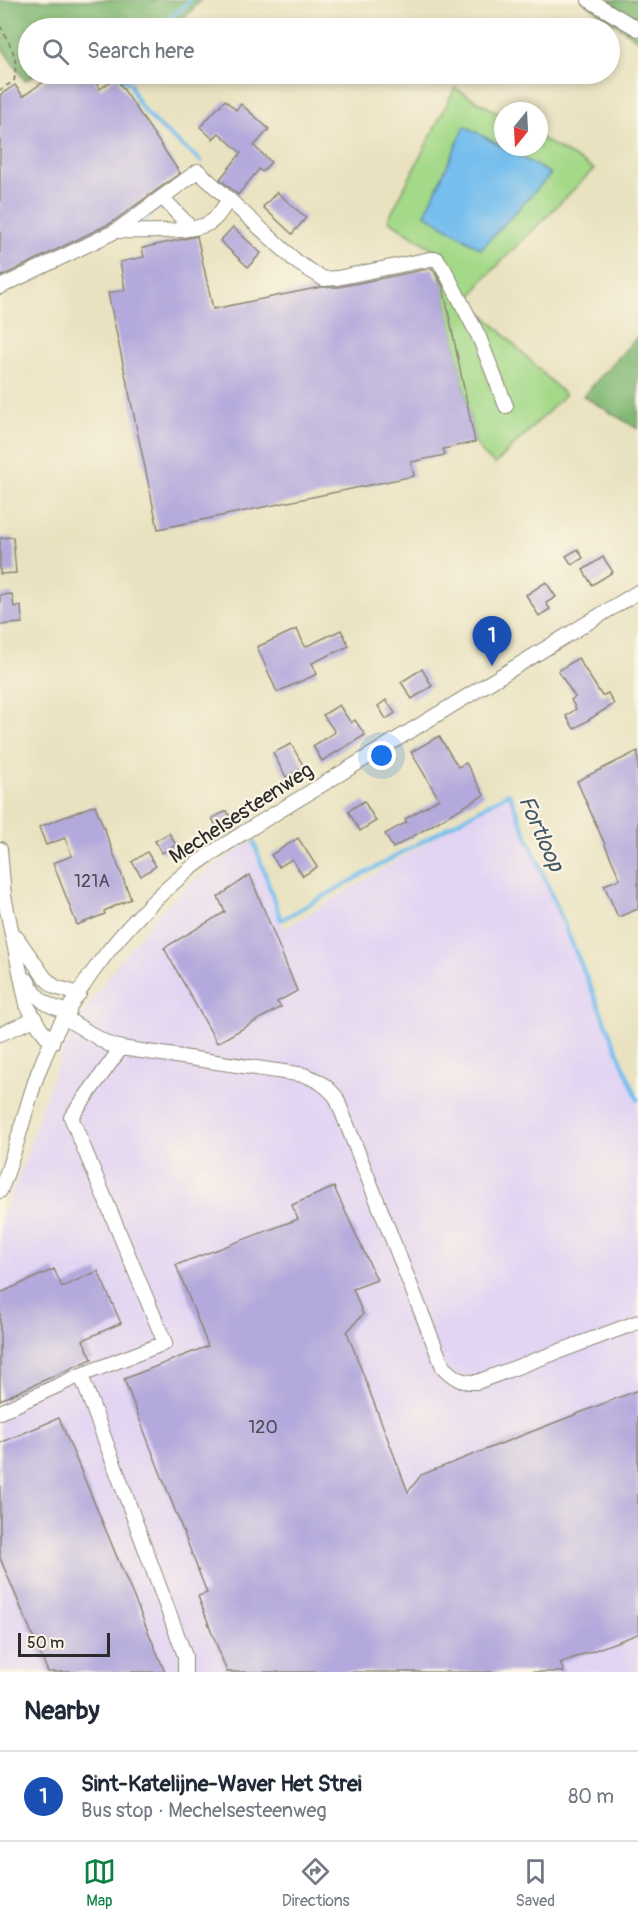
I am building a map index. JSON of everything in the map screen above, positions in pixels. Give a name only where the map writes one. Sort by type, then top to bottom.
[{"type":"street","points":[[588,0],[619,18]]},
{"type":"street","points":[[620,19],[638,29]]},
{"type":"street","points":[[0,287],[117,231],[198,171],[298,263],[324,279],[437,259],[479,337],[506,406]]},
{"type":"street","points":[[162,197],[191,228]]},
{"type":"street","points":[[117,231],[153,232],[191,228],[213,221],[229,199]]},
{"type":"street","name":"Mechelsesteenweg","points":[[0,1191],[51,1043],[79,994],[124,933],[147,908],[191,868],[278,812],[638,592]]},
{"type":"street","points":[[0,849],[4,896],[27,1005],[51,1043]]},
{"type":"street","points":[[10,929],[45,978],[55,987],[79,994]]},
{"type":"street","points":[[21,970],[35,994],[46,1004],[67,1015],[108,1044],[121,1048],[304,1075],[319,1080],[328,1088],[336,1097],[443,1367],[452,1377],[464,1383],[477,1383],[638,1322]]},
{"type":"street","points":[[0,1034],[35,1019]]},
{"type":"street","points":[[0,1412],[81,1375],[165,1343],[71,1117],[121,1048]]},
{"type":"street","points":[[81,1375],[185,1656],[185,1672]]},
{"type":"path","points":[[0,26],[14,53],[17,67],[14,81],[0,90]]},
{"type":"shaded area","points":[[510,792],[638,1097],[638,1672],[4,1672],[0,1664],[0,1221],[25,1160],[63,1050],[81,1016],[117,964],[156,916],[192,881],[251,841],[284,929]]},
{"type":"green space","points":[[0,0],[201,0],[184,18],[18,18],[18,71],[0,45]]},
{"type":"green space","points":[[582,0],[638,0],[638,40],[620,27],[620,18],[607,18]]},
{"type":"green space","points":[[455,88],[494,111],[494,156],[548,156],[548,142],[594,169],[482,281],[469,300],[565,395],[495,464],[484,455],[475,442],[438,263],[444,256],[388,220]]},
{"type":"green space","points":[[638,336],[638,429],[583,396]]},
{"type":"water","points":[[465,126],[494,142],[494,156],[519,156],[551,174],[481,249],[425,214]]},
{"type":"building","points":[[40,84],[97,84],[100,89],[107,84],[120,84],[180,173],[111,223],[0,277],[0,95],[15,85],[23,96]]},
{"type":"building","points":[[225,100],[236,110],[241,104],[269,129],[254,146],[271,162],[262,172],[259,169],[238,195],[220,179],[241,153],[219,133],[213,139],[200,127]]},
{"type":"building","points":[[277,192],[306,218],[292,234],[263,207]]},
{"type":"building","points":[[233,227],[261,253],[248,267],[220,241]]},
{"type":"building","points":[[197,236],[213,309],[432,268],[443,286],[475,442],[443,449],[445,455],[411,462],[414,476],[158,529],[108,293],[125,290],[120,262],[144,257],[142,248]]},
{"type":"building","points":[[13,537],[16,573],[0,574],[0,538]]},
{"type":"building","points":[[578,549],[583,558],[572,565],[566,556]]},
{"type":"building","points":[[603,557],[613,572],[592,585],[583,570]]},
{"type":"building","points":[[546,582],[556,597],[546,603],[550,609],[539,616],[526,595]]},
{"type":"building","points":[[12,594],[14,607],[21,606],[22,623],[0,625],[0,595]]},
{"type":"building","points":[[297,629],[305,647],[341,630],[349,646],[312,663],[317,674],[277,692],[257,647]]},
{"type":"building","points":[[578,658],[602,696],[608,693],[614,704],[574,729],[566,716],[576,709],[571,700],[575,697],[558,671]]},
{"type":"building","points":[[422,669],[432,686],[412,699],[401,682]]},
{"type":"building","points":[[386,700],[395,713],[386,719],[378,706]]},
{"type":"building","points":[[339,705],[351,723],[355,720],[365,735],[322,761],[313,746],[335,732],[323,715]]},
{"type":"building","points":[[439,736],[458,767],[466,763],[484,795],[393,848],[385,834],[407,822],[405,819],[439,799],[411,752]]},
{"type":"building","points":[[291,744],[304,767],[286,777],[273,753]]},
{"type":"building","points":[[638,751],[638,909],[618,917],[604,885],[620,879],[577,781]]},
{"type":"building","points":[[364,801],[376,821],[360,831],[348,811]]},
{"type":"building","points":[[95,805],[131,899],[104,911],[105,914],[77,925],[53,863],[72,856],[65,838],[46,845],[39,827]]},
{"type":"building","points":[[227,811],[232,821],[218,829],[212,818]]},
{"type":"building","points":[[169,833],[176,845],[162,853],[155,841]]},
{"type":"building","points":[[298,838],[317,867],[303,876],[292,859],[279,867],[271,855]]},
{"type":"building","points":[[147,852],[156,866],[141,876],[132,862]]},
{"type":"building","points":[[250,875],[297,991],[277,1002],[281,1007],[217,1043],[164,948],[225,912],[218,897]]},
{"type":"building","points":[[334,1187],[377,1280],[353,1289],[363,1314],[347,1332],[408,1492],[421,1475],[638,1390],[638,1634],[560,1663],[564,1672],[227,1672],[198,1596],[207,1593],[124,1379],[208,1346],[176,1265],[298,1219],[292,1205]]},
{"type":"building","points":[[54,1269],[62,1287],[98,1271],[121,1323],[83,1340],[92,1359],[0,1400],[0,1293]]},
{"type":"building","points":[[59,1418],[165,1672],[48,1672],[0,1558],[0,1443]]},
{"type":"waterway","points":[[171,18],[190,0]]},
{"type":"waterway","points":[[131,84],[141,106],[150,117],[201,161]]},
{"type":"waterway","points":[[136,225],[159,207]]},
{"type":"waterway","name":"Fortloop","points":[[254,842],[281,920],[509,793],[638,1100]]},
{"type":"place","name":"Sint-Katelijne-Waver Het Strei","points":[[492,666]]}]
